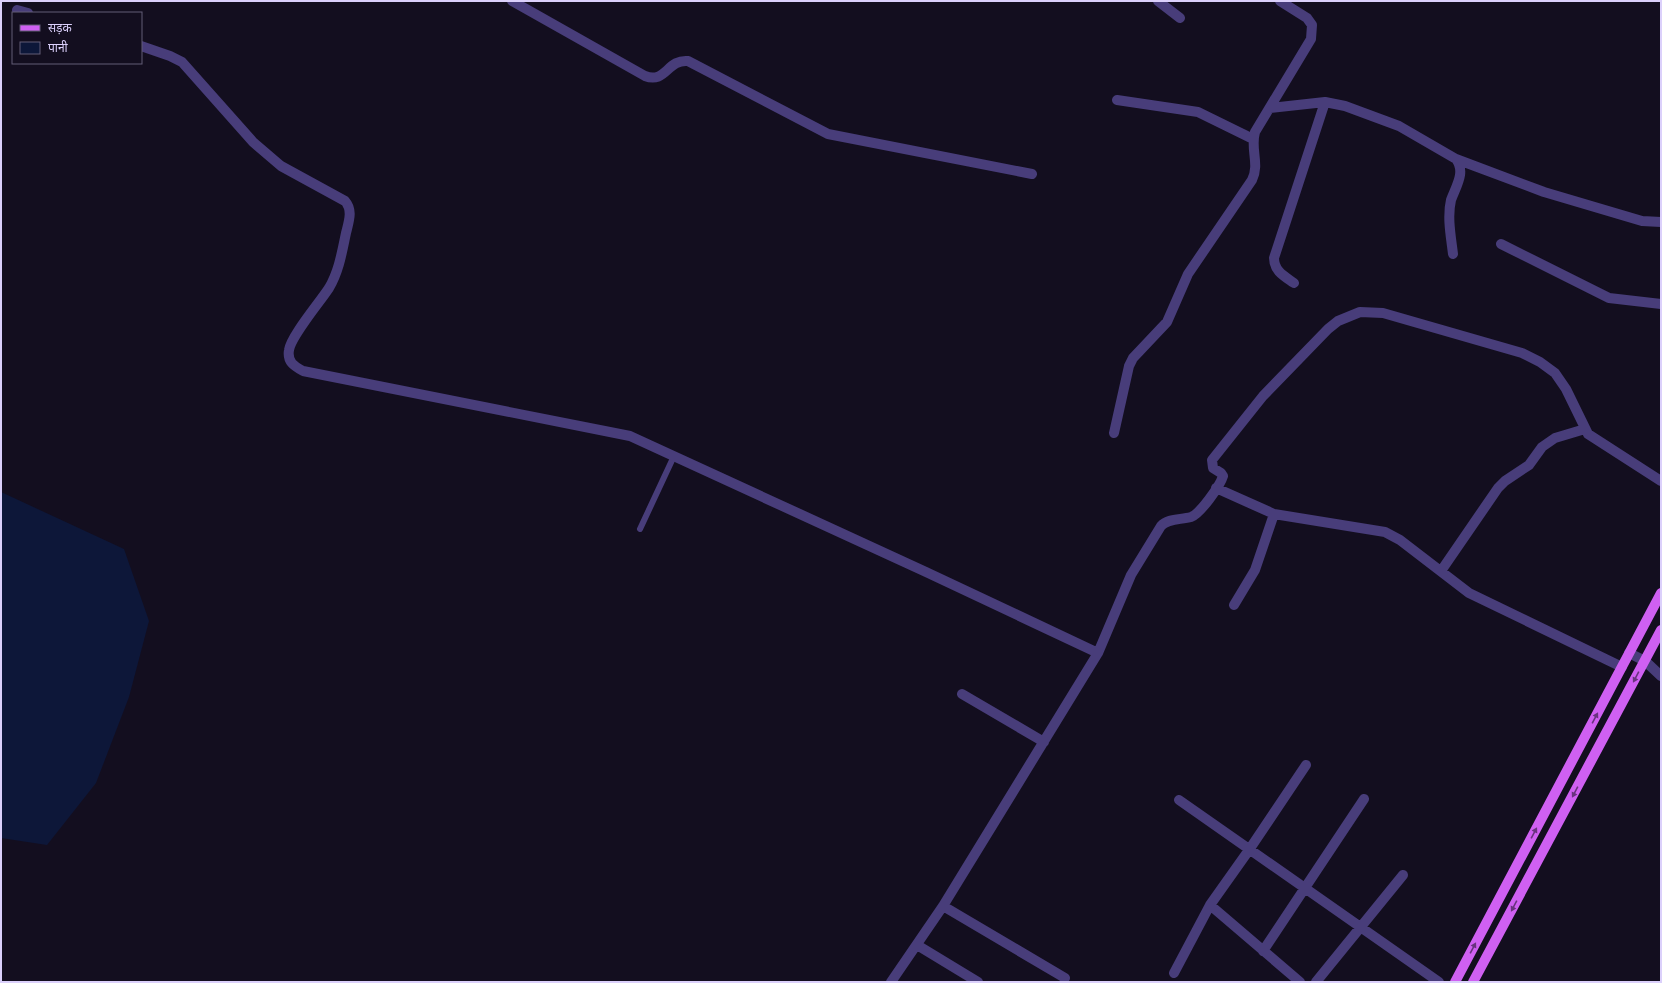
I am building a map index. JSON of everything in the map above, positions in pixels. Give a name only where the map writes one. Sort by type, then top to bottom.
[{"type":"main road","points":[[1455,982],[1661,593]]},
{"type":"main road","points":[[1473,982],[1661,630]]},
{"type":"street","points":[[512,1],[652,79],[660,77],[673,64],[681,60],[688,61],[828,134],[1032,174]]},
{"type":"street","points":[[1158,1],[1180,18]]},
{"type":"street","points":[[1114,433],[1129,366],[1133,358],[1167,322],[1188,274],[1252,180],[1256,172],[1253,139],[1255,132],[1311,39],[1313,32],[1312,25],[1307,18],[1280,1]]},
{"type":"street","points":[[17,10],[24,12]]},
{"type":"street","points":[[142,46],[170,56],[182,62],[253,142],[266,154],[281,166],[345,201],[350,207],[350,217],[338,271],[329,288],[294,339],[289,349],[289,360],[294,366],[303,371],[630,436],[1098,653]]},
{"type":"street","points":[[1116,100],[1198,112],[1253,139]]},
{"type":"street","points":[[1270,108],[1325,102],[1346,106],[1399,126],[1456,159],[1544,192],[1642,221],[1661,222]]},
{"type":"street","points":[[1294,283],[1278,271],[1274,266],[1274,258],[1325,102]]},
{"type":"street","points":[[1453,254],[1450,210],[1461,172],[1460,164],[1456,159]]},
{"type":"street","points":[[1501,244],[1609,298],[1661,304]]},
{"type":"street","points":[[891,982],[944,906],[1098,653],[1131,575],[1161,526],[1167,521],[1196,515],[1200,512],[1223,476],[1213,468],[1212,460],[1263,396],[1328,329],[1338,321],[1360,312],[1383,313],[1522,353],[1540,362],[1555,373],[1566,389],[1588,434],[1661,481]]},
{"type":"street","points":[[1441,571],[1505,480],[1530,465],[1542,447],[1554,438],[1585,429]]},
{"type":"street","points":[[1216,488],[1274,514],[1385,532],[1400,540],[1469,593],[1622,667]]},
{"type":"street","points":[[1234,604],[1255,570],[1274,514]]},
{"type":"street","points":[[1629,653],[1645,661],[1661,676]]},
{"type":"street","points":[[962,694],[1044,742]]},
{"type":"street","points":[[1174,973],[1210,905],[1306,765]]},
{"type":"street","points":[[1263,951],[1306,889],[1364,799]]},
{"type":"street","points":[[1179,800],[1439,982]]},
{"type":"street","points":[[1316,982],[1362,928],[1403,875]]},
{"type":"street","points":[[1210,905],[1300,982]]},
{"type":"street","points":[[944,906],[1065,978]]},
{"type":"street","points":[[917,945],[978,982]]},
{"type":"lane","points":[[640,529],[674,456]]},
{"type":"water","points":[[1,492],[124,549],[149,621],[129,697],[96,783],[47,845],[1,838]]}]
